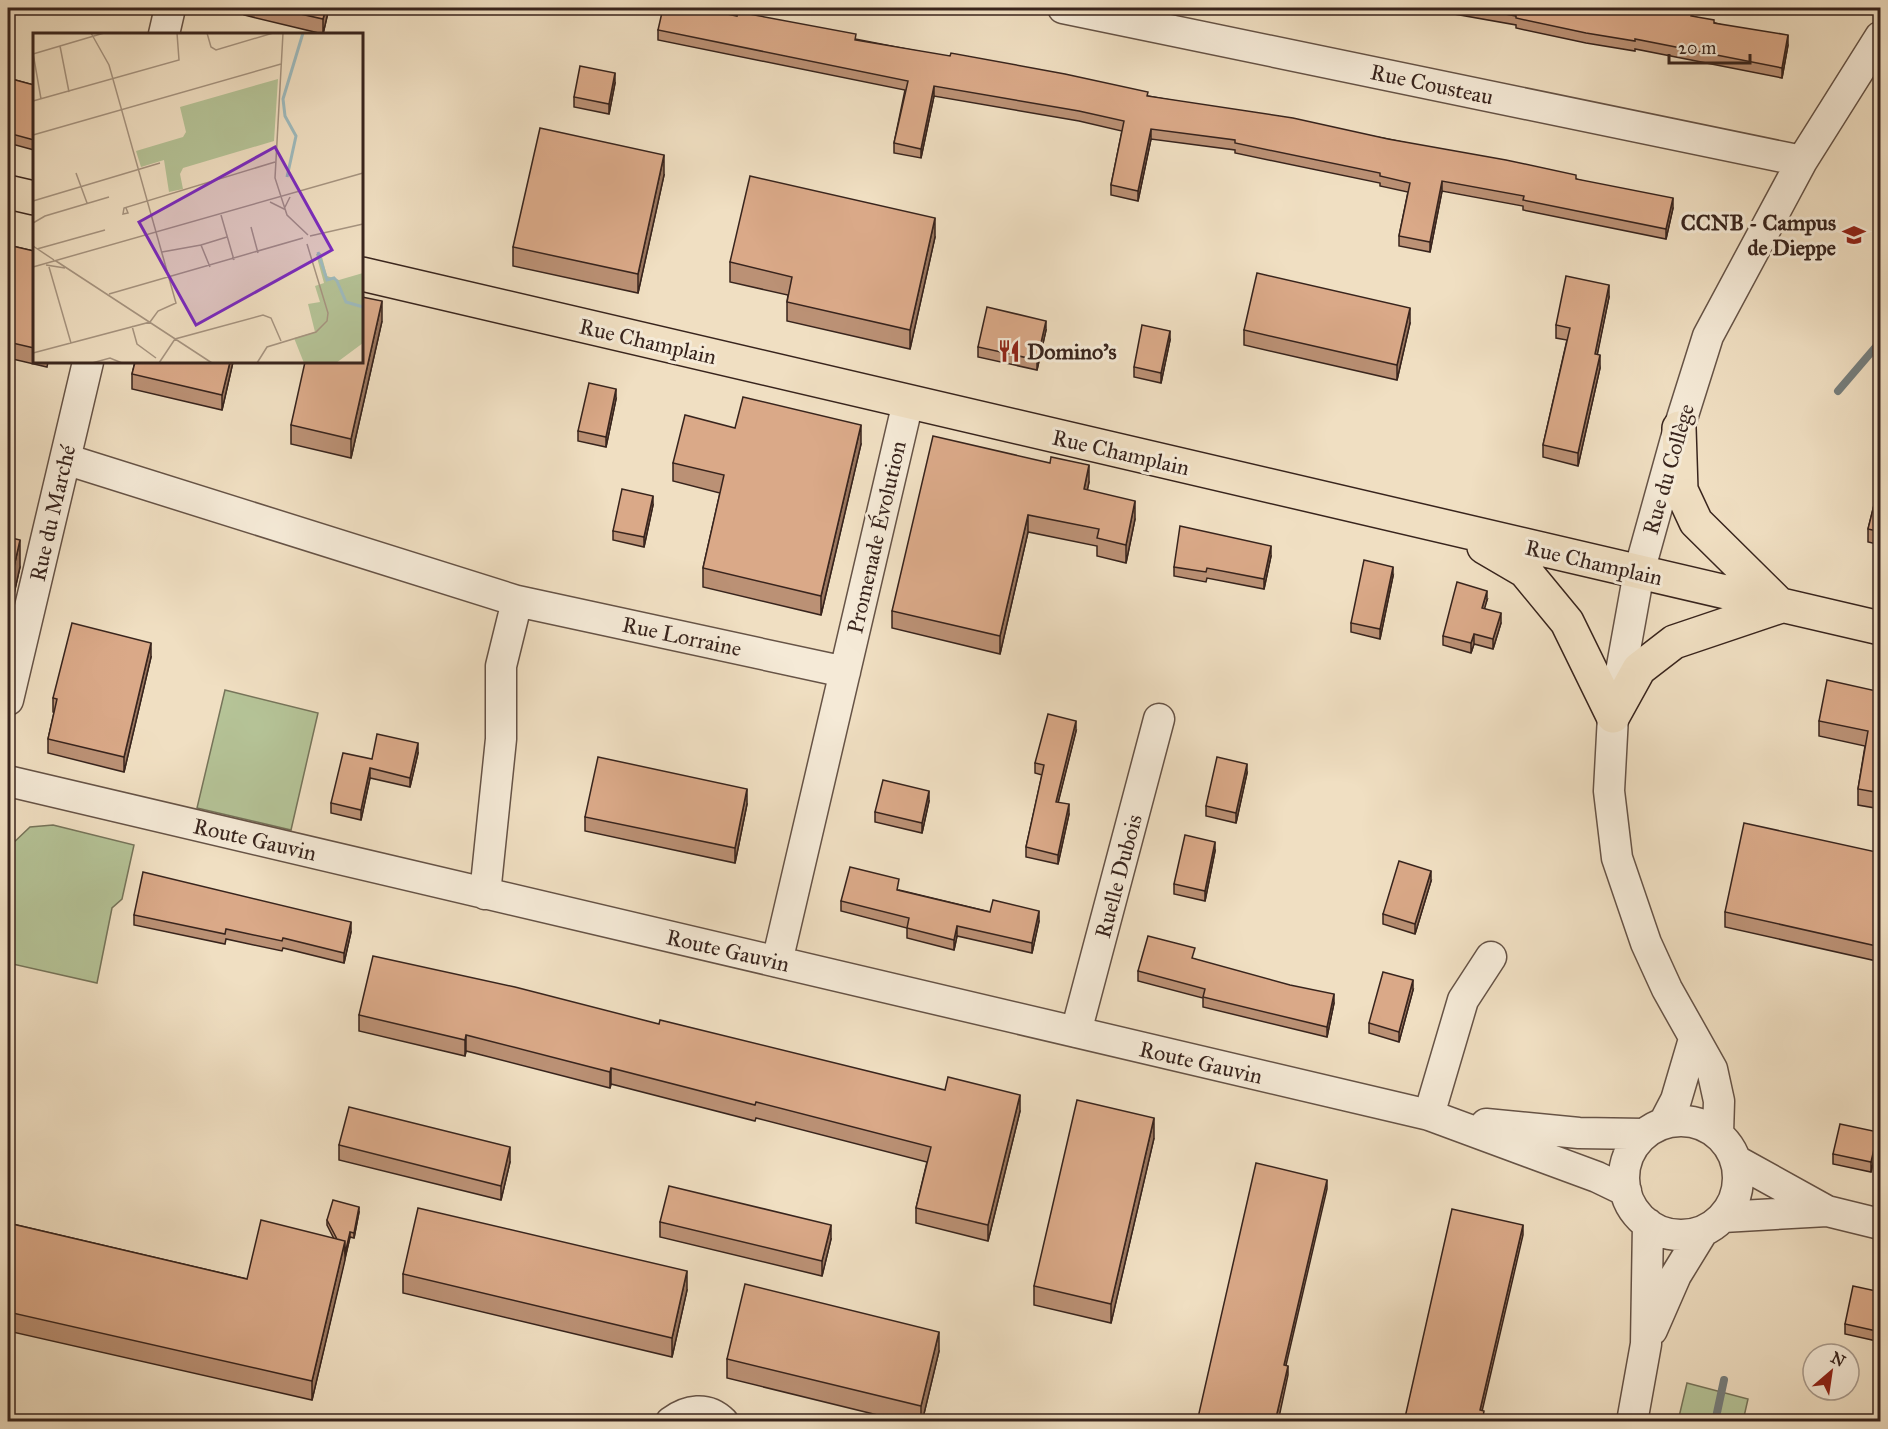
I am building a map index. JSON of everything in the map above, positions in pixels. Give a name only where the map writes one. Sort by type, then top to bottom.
[{"type":"main road","points":[[8,192],[33,198]]},
{"type":"main road","name":"Rue Champlain","points":[[363,274],[1781,606],[1881,627]]},
{"type":"main road","points":[[1613,716],[1639,669],[1674,642],[1781,606],[1696,522],[1681,490],[1679,428]]},
{"type":"main road","points":[[1454,530],[1525,571],[1567,622],[1613,716]]},
{"type":"street","points":[[164,33],[170,8]]},
{"type":"street","name":"Rue Cousteau","points":[[1063,8],[1802,161]]},
{"type":"street","name":"Rue du Collège","points":[[1718,1134],[1719,1101],[1712,1069],[1694,1039],[1646,943],[1617,858],[1609,791],[1613,716],[1640,572],[1679,428],[1708,336],[1802,161],[1881,37]]},
{"type":"street","name":"Rue du Marché","points":[[8,700],[88,363]]},
{"type":"street","name":"Promenade Évolution","points":[[845,672],[908,402]]},
{"type":"street","name":"Rue Lorraine","points":[[65,459],[517,601],[845,672]]},
{"type":"street","points":[[486,894],[501,740],[501,666],[517,601]]},
{"type":"street","points":[[777,962],[845,672]]},
{"type":"street","name":"Ruelle Dubois","points":[[1076,1032],[1159,719]]},
{"type":"street","name":"Route Gauvin","points":[[8,781],[1438,1118],[1597,1177],[1626,1191]]},
{"type":"street","points":[[1438,1118],[1463,1000],[1491,957]]},
{"type":"street","points":[[1694,1039],[1676,1100],[1627,1160],[1624,1176],[1626,1191],[1634,1210],[1648,1224],[1665,1232],[1684,1235],[1713,1224],[1827,1211]]},
{"type":"street","name":"Route Gauvin","points":[[1438,1118],[1579,1133],[1654,1129]]},
{"type":"street","points":[[1646,1344],[1676,1275],[1737,1191],[1738,1175],[1735,1160],[1728,1146],[1718,1134],[1701,1125],[1683,1121],[1654,1129]]},
{"type":"street","points":[[1735,1160],[1827,1211],[1881,1224]]},
{"type":"street","points":[[1632,1422],[1646,1344],[1648,1224]]},
{"type":"street","points":[[671,1422],[681,1414],[694,1411],[707,1412],[723,1422]]},
{"type":"green space","points":[[225,690],[318,713],[291,830],[197,808]]},
{"type":"green space","points":[[53,825],[134,845],[122,899],[112,908],[97,983],[8,963],[10,846],[30,827]]},
{"type":"green space","points":[[1687,1383],[1748,1399],[1743,1421],[1678,1421]]},
{"type":"building","points":[[274,8],[326,8],[323,19]]},
{"type":"building","points":[[663,8],[699,8],[737,16],[738,12],[856,34],[855,40],[950,56],[951,53],[1148,92],[1147,96],[1293,118],[1388,139],[1506,160],[1576,175],[1576,179],[1673,198],[1666,229],[1523,200],[1524,196],[1442,181],[1430,242],[1399,236],[1410,183],[1380,176],[1380,173],[1235,143],[1235,140],[1151,129],[1138,191],[1111,185],[1124,121],[934,86],[921,149],[894,143],[908,81],[658,30]]},
{"type":"building","points":[[1471,8],[1673,8],[1692,11],[1691,16],[1714,20],[1714,23],[1788,35],[1782,68],[1635,39],[1635,41],[1586,33]]},
{"type":"building","points":[[580,66],[615,73],[609,104],[574,97]]},
{"type":"building","points":[[8,78],[33,85],[33,140],[8,133]]},
{"type":"building","points":[[540,128],[664,155],[638,274],[513,247]]},
{"type":"building","points":[[750,176],[935,218],[910,330],[787,302],[792,277],[730,262]]},
{"type":"building","points":[[8,245],[33,251],[33,348],[8,342]]},
{"type":"building","points":[[1257,273],[1410,308],[1397,365],[1244,330]]},
{"type":"building","points":[[1566,276],[1609,285],[1595,354],[1600,355],[1578,453],[1543,445],[1570,328],[1556,325]]},
{"type":"building","points":[[363,297],[382,301],[351,439],[291,425],[305,363],[363,363]]},
{"type":"building","points":[[987,307],[1046,321],[1037,360],[978,347]]},
{"type":"building","points":[[1142,325],[1170,331],[1161,373],[1134,367]]},
{"type":"building","points":[[135,363],[230,363],[222,395],[132,374]]},
{"type":"building","points":[[589,383],[616,389],[606,437],[578,431]]},
{"type":"building","points":[[743,397],[861,425],[821,596],[703,568],[724,475],[673,463],[685,415],[735,428]]},
{"type":"building","points":[[933,436],[1050,463],[1051,457],[1089,465],[1084,489],[1135,501],[1126,545],[1097,538],[1099,529],[1028,515],[1000,636],[892,611]]},
{"type":"building","points":[[1881,477],[1881,532],[1868,529]]},
{"type":"building","points":[[622,489],[653,496],[644,537],[613,531]]},
{"type":"building","points":[[1180,526],[1271,546],[1264,579],[1207,568],[1206,572],[1174,567]]},
{"type":"building","points":[[8,537],[20,540],[11,580],[8,579]]},
{"type":"building","points":[[1364,560],[1393,567],[1380,629],[1351,623]]},
{"type":"building","points":[[1457,582],[1487,591],[1482,608],[1501,613],[1493,639],[1474,634],[1471,643],[1443,636]]},
{"type":"building","points":[[72,623],[151,643],[124,757],[48,739],[57,699],[53,698]]},
{"type":"building","points":[[1827,680],[1881,692],[1881,793],[1858,789],[1868,731],[1819,721]]},
{"type":"building","points":[[1048,714],[1076,721],[1056,802],[1069,804],[1058,855],[1026,847],[1044,765],[1035,763]]},
{"type":"building","points":[[377,734],[418,743],[410,778],[370,768],[361,810],[331,803],[343,753],[372,759]]},
{"type":"building","points":[[598,757],[747,789],[735,848],[585,817]]},
{"type":"building","points":[[1217,757],[1247,764],[1236,813],[1206,806]]},
{"type":"building","points":[[883,780],[929,791],[922,823],[875,812]]},
{"type":"building","points":[[1744,823],[1881,853],[1881,947],[1725,912]]},
{"type":"building","points":[[1185,835],[1215,842],[1205,891],[1174,884]]},
{"type":"building","points":[[1399,861],[1431,871],[1415,924],[1383,914]]},
{"type":"building","points":[[850,867],[899,879],[897,890],[990,912],[993,900],[1039,911],[1032,943],[957,926],[954,940],[907,928],[909,918],[841,901]]},
{"type":"building","points":[[143,872],[351,922],[344,953],[283,938],[282,941],[226,929],[225,934],[134,915]]},
{"type":"building","points":[[1148,936],[1195,948],[1192,958],[1290,985],[1334,994],[1327,1027],[1203,997],[1205,989],[1138,971]]},
{"type":"building","points":[[373,956],[515,987],[659,1024],[660,1020],[945,1090],[948,1077],[1020,1095],[988,1225],[916,1208],[931,1147],[611,1068],[610,1072],[466,1035],[465,1040],[359,1015]]},
{"type":"building","points":[[1383,972],[1413,980],[1399,1032],[1369,1023]]},
{"type":"building","points":[[1077,1100],[1154,1118],[1111,1304],[1034,1286]]},
{"type":"building","points":[[349,1107],[510,1147],[501,1186],[339,1145]]},
{"type":"building","points":[[1840,1124],[1878,1132],[1871,1162],[1833,1154]]},
{"type":"building","points":[[1256,1163],[1327,1180],[1284,1365],[1288,1366],[1275,1422],[1197,1422]]},
{"type":"building","points":[[669,1186],[831,1225],[822,1261],[660,1222]]},
{"type":"building","points":[[333,1200],[359,1207],[354,1233],[350,1232],[345,1254],[345,1241],[337,1239],[327,1220]]},
{"type":"building","points":[[418,1208],[687,1271],[672,1338],[403,1274]]},
{"type":"building","points":[[1452,1209],[1523,1225],[1480,1410],[1484,1411],[1482,1422],[1404,1422]]},
{"type":"building","points":[[261,1220],[345,1241],[312,1381],[8,1312],[8,1223],[247,1279]]},
{"type":"building","points":[[745,1284],[939,1332],[921,1406],[727,1359]]},
{"type":"building","points":[[1853,1286],[1881,1292],[1881,1332],[1845,1324]]},
{"type":"waterway","points":[[1838,391],[1880,342]]},
{"type":"waterway","points":[[1715,1422],[1724,1380]]},
{"type":"place","name":"CCNB - Campus de Dieppe","points":[[1854,235]]},
{"type":"place","name":"Domino's","points":[[1009,351]]}]
